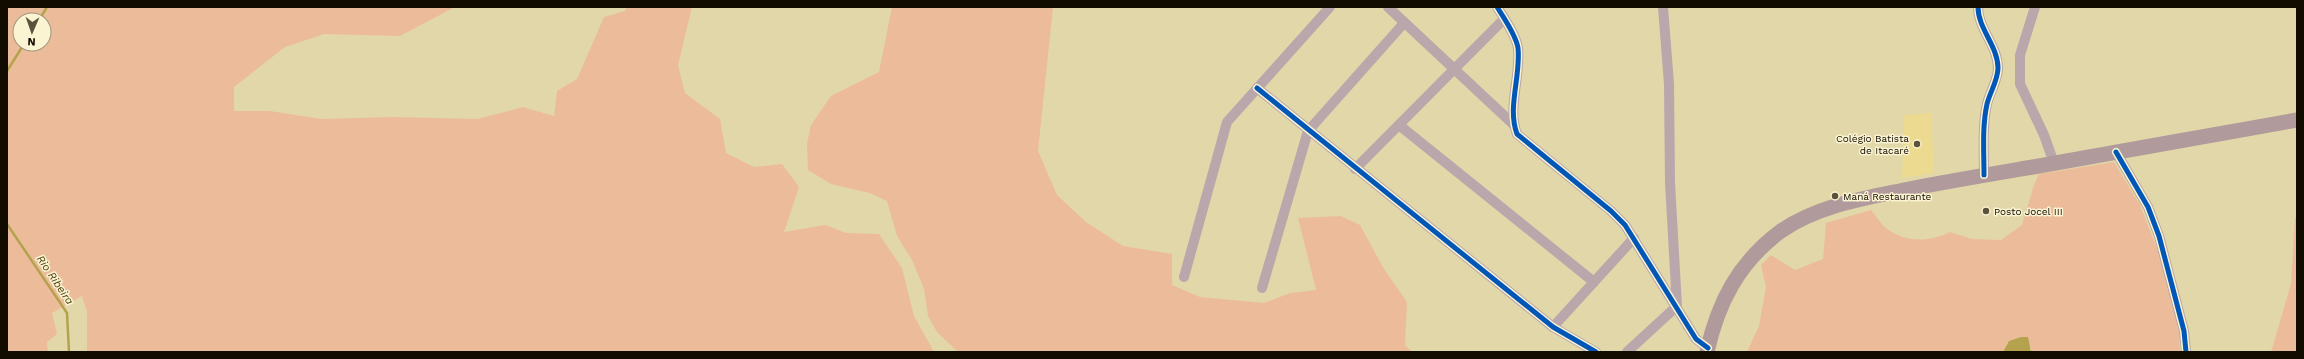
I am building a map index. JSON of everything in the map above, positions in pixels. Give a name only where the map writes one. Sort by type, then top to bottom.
[{"type":"main road","points":[[1707,350],[1721,304],[1743,266],[1761,247],[1782,231],[1798,221],[1840,204],[1984,175],[2297,120]]},
{"type":"street","points":[[1184,277],[1227,122],[1330,7]]},
{"type":"street","points":[[1388,7],[1513,124],[1517,134],[1611,211],[1625,225],[1677,306],[1696,339],[1707,350]]},
{"type":"street","points":[[1497,7],[1518,46],[1518,65],[1513,124]]},
{"type":"street","points":[[1663,7],[1669,84],[1670,184],[1677,306]]},
{"type":"street","points":[[1978,7],[1980,19],[1994,49],[1998,68],[1987,102],[1984,122],[1984,175]]},
{"type":"street","points":[[2034,7],[2020,55],[2020,84],[2044,135],[2054,163]]},
{"type":"street","points":[[1355,169],[1504,19]]},
{"type":"street","points":[[1262,288],[1308,131],[1404,23]]},
{"type":"street","points":[[1257,88],[1308,131],[1552,327],[1596,352]]},
{"type":"street","points":[[1399,125],[1594,282]]},
{"type":"street","points":[[2116,152],[2148,207],[2159,236],[2184,330],[2186,352]]},
{"type":"street","points":[[1552,327],[1634,238]]},
{"type":"street","points":[[1627,352],[1677,306]]},
{"type":"shaded area","points":[[7,7],[455,7],[400,36],[324,34],[285,47],[234,87],[234,111],[270,111],[321,119],[393,117],[477,119],[523,107],[554,116],[557,91],[577,79],[604,17],[625,11],[627,7],[692,7],[678,65],[685,93],[720,119],[726,153],[754,167],[782,164],[799,187],[784,232],[825,225],[846,233],[879,234],[902,268],[914,316],[934,352],[87,352],[87,312],[82,296],[52,313],[57,334],[47,342],[48,352],[7,352]]},
{"type":"shaded area","points":[[892,7],[1053,7],[1038,151],[1057,195],[1086,222],[1123,246],[1172,254],[1172,285],[1200,297],[1264,303],[1290,293],[1316,290],[1298,218],[1341,216],[1360,225],[1384,269],[1407,302],[1405,345],[1412,352],[958,352],[937,332],[928,316],[924,289],[912,260],[897,236],[887,201],[870,193],[831,184],[808,170],[807,144],[811,125],[831,96],[879,72]]},
{"type":"shaded area","name":"Colégio Batista de Itacaré","points":[[1931,113],[1934,173],[1902,178],[1904,115]]},
{"type":"shaded area","points":[[2114,162],[2140,205],[2161,259],[2179,329],[2180,352],[2031,352],[2031,348],[2021,337],[2009,341],[2003,352],[1747,352],[1759,326],[1766,287],[1761,265],[1771,255],[1795,270],[1823,259],[1826,223],[1871,210],[1887,229],[1895,234],[1910,239],[1918,240],[1935,238],[1950,232],[1972,239],[2001,240],[2022,225],[2034,185],[2039,174]]},
{"type":"shaded area","points":[[2297,217],[2297,352],[2271,352],[2291,284],[2295,218]]},
{"type":"shaded area","points":[[2021,337],[2028,337],[2031,352],[2003,352],[2009,341]]},
{"type":"waterway","name":"Rio Ribeira","points":[[44,12],[47,7]]},
{"type":"waterway","name":"Rio Ribeira","points":[[7,71],[19,52]]},
{"type":"waterway","name":"Rio Ribeira","points":[[7,224],[67,313],[69,352]]},
{"type":"cycle path","points":[[1497,7],[1512,32],[1518,48],[1518,70],[1513,114],[1517,134],[1611,211],[1625,225],[1696,339],[1708,348]]},
{"type":"cycle path","points":[[1978,7],[1981,23],[1995,52],[1998,68],[1997,77],[1988,100],[1985,113],[1984,175]]},
{"type":"cycle path","points":[[1257,88],[1553,327],[1596,352]]},
{"type":"cycle path","points":[[2116,152],[2148,207],[2159,236],[2184,331],[2186,352]]},
{"type":"place","name":"Colégio Batista de Itacaré","points":[[1917,144]]},
{"type":"place","name":"Maná Restaurante","points":[[1835,196]]},
{"type":"place","name":"Posto Jocel III","points":[[1986,211]]}]
